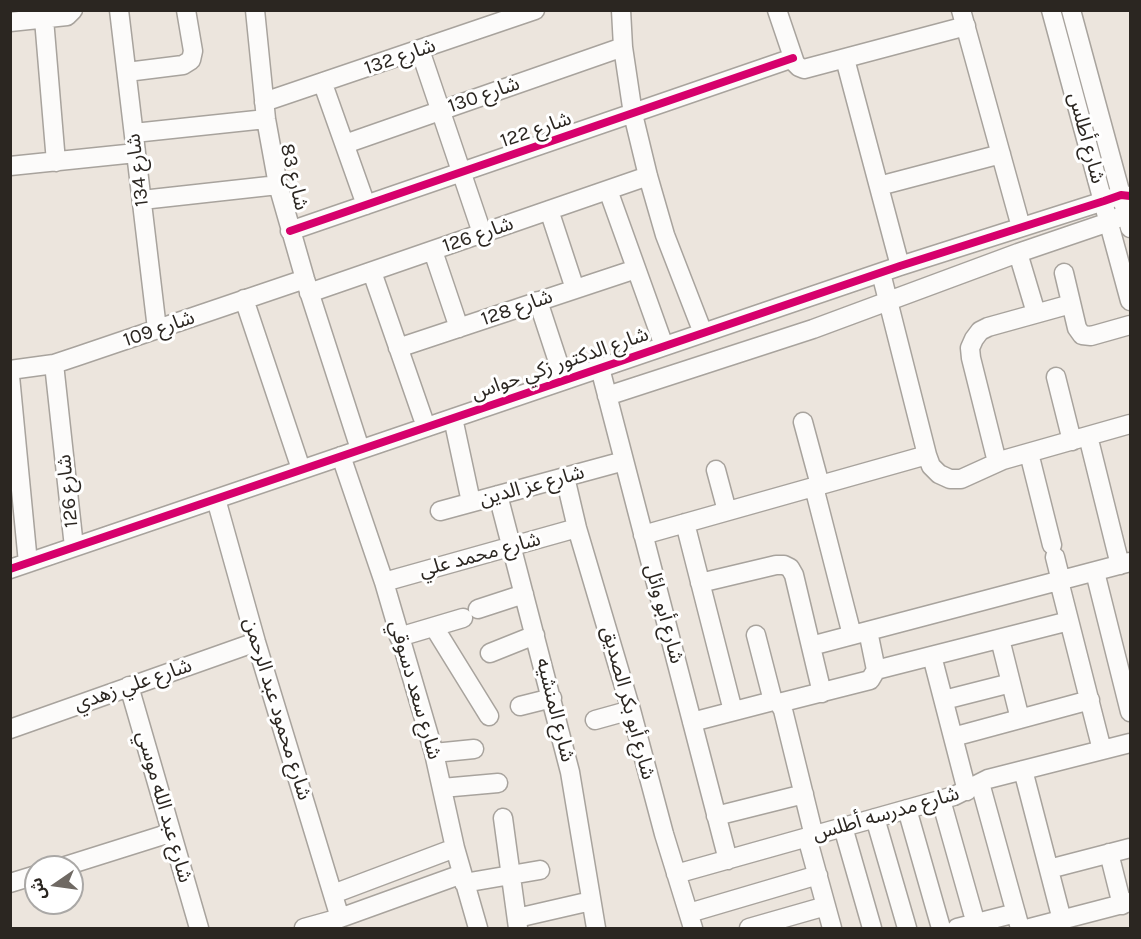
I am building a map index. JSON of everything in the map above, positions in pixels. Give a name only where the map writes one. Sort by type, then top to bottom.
[{"type":"street","name":"شارع 134","points":[[119,10],[158,329]]},
{"type":"street","points":[[127,72],[183,65],[191,60],[193,51],[186,10]]},
{"type":"street","name":"شارع 83","points":[[255,10],[265,110],[278,185],[307,286],[360,449]]},
{"type":"street","name":"شارع 132","points":[[134,133],[265,110],[323,84],[535,10]]},
{"type":"street","points":[[621,10],[623,47],[633,114],[648,176],[665,235],[703,333]]},
{"type":"street","points":[[777,10],[793,58],[799,67],[804,69],[844,59],[964,18],[1021,227]]},
{"type":"street","name":"شارع أطلس","points":[[1052,10],[1118,197],[1129,218]]},
{"type":"street","name":"شارع أطلس","points":[[1071,10],[1118,197],[1109,222],[1131,301]]},
{"type":"street","points":[[10,22],[59,16],[56,162]]},
{"type":"street","name":"شارع 130","points":[[345,144],[623,47]]},
{"type":"street","points":[[420,50],[482,233]]},
{"type":"street","name":"شارع 122","points":[[290,231],[793,58]]},
{"type":"street","points":[[844,59],[900,266]]},
{"type":"street","points":[[323,84],[366,205]]},
{"type":"street","points":[[10,166],[136,153]]},
{"type":"street","points":[[879,186],[1001,154]]},
{"type":"street","name":"شارع 126","points":[[307,286],[372,272],[648,176]]},
{"type":"street","points":[[142,200],[278,185]]},
{"type":"street","points":[[608,190],[664,346]]},
{"type":"street","name":"شارع الدكتور زكي حواس","points":[[19,566],[900,266],[1118,197]]},
{"type":"street","points":[[549,210],[575,289]]},
{"type":"street","points":[[607,396],[813,329],[1018,253],[1109,222],[1129,218]]},
{"type":"street","points":[[433,251],[459,328]]},
{"type":"street","points":[[1018,253],[1036,313]]},
{"type":"street","name":"شارع 128","points":[[398,348],[636,268]]},
{"type":"street","points":[[372,272],[426,427]]},
{"type":"street","points":[[881,273],[927,455],[931,466],[939,474],[961,479],[997,462],[1131,424]]},
{"type":"street","points":[[1064,273],[1077,328],[1082,335],[1091,336],[1131,325]]},
{"type":"street","name":"شارع 109","points":[[10,370],[54,364],[244,299],[307,286]]},
{"type":"street","points":[[244,299],[301,469]]},
{"type":"street","points":[[537,302],[564,380]]},
{"type":"street","points":[[997,462],[971,358],[970,348],[974,339],[988,327],[1071,304]]},
{"type":"street","name":"شارع 126","points":[[54,364],[74,547]]},
{"type":"street","name":"شارع أبو وائل","points":[[600,368],[728,860]]},
{"type":"street","points":[[10,376],[19,566]]},
{"type":"street","points":[[811,646],[1125,564],[1056,377]]},
{"type":"street","points":[[453,418],[471,502]]},
{"type":"street","points":[[803,422],[817,486],[860,633],[876,670]]},
{"type":"street","points":[[1029,453],[1102,750]]},
{"type":"street","points":[[643,535],[927,455]]},
{"type":"street","name":"شارع سعد دسوقي","points":[[341,456],[384,582],[434,753],[455,848],[477,928]]},
{"type":"street","name":"شارع عز الدين","points":[[440,511],[624,461]]},
{"type":"street","points":[[716,470],[727,511]]},
{"type":"street","name":"شارع أبو بكر الصديق","points":[[565,477],[577,528],[692,925]]},
{"type":"street","name":"شارع المنشيه","points":[[498,495],[552,698],[576,800],[596,928]]},
{"type":"street","name":"شارع محمود عبد الرحمن","points":[[216,499],[256,642],[340,918]]},
{"type":"street","points":[[685,523],[734,711]]},
{"type":"street","name":"شارع محمد علي","points":[[384,582],[577,528]]},
{"type":"street","points":[[700,583],[776,565],[790,568],[794,574],[822,693]]},
{"type":"street","points":[[1095,572],[1131,712]]},
{"type":"street","points":[[399,637],[434,627],[524,594]]},
{"type":"street","points":[[692,722],[822,693],[870,680],[876,670],[1070,621]]},
{"type":"street","points":[[434,627],[489,716]]},
{"type":"street","points":[[756,635],[776,702],[783,710],[804,794],[818,875],[832,928]]},
{"type":"street","points":[[490,653],[536,636]]},
{"type":"street","points":[[1000,639],[1020,719]]},
{"type":"street","name":"شارع علي زهدي","points":[[10,729],[256,642]]},
{"type":"street","points":[[932,656],[953,737],[973,787],[1018,921],[976,924],[957,928]]},
{"type":"street","points":[[944,700],[1011,683]]},
{"type":"street","name":"شارع عبد الله موسي","points":[[129,686],[199,928]]},
{"type":"street","points":[[520,706],[552,698]]},
{"type":"street","points":[[953,737],[1090,700]]},
{"type":"street","points":[[595,720],[631,710]]},
{"type":"street","name":"شارع مدرسه أطلس","points":[[676,874],[940,800],[1023,770],[1131,743]]},
{"type":"street","points":[[434,753],[474,749]]},
{"type":"street","points":[[1023,770],[1062,920]]},
{"type":"street","points":[[442,788],[498,783]]},
{"type":"street","points":[[716,816],[804,794]]},
{"type":"street","points":[[940,800],[976,924]]},
{"type":"street","points":[[907,809],[941,928]]},
{"type":"street","points":[[503,818],[518,923],[591,901]]},
{"type":"street","points":[[875,818],[907,928]]},
{"type":"street","points":[[843,827],[872,928]]},
{"type":"street","points":[[84,860],[170,833]]},
{"type":"street","points":[[333,894],[455,848]]},
{"type":"street","points":[[1049,869],[1131,848]]},
{"type":"street","points":[[1030,928],[1128,904],[1109,854]]},
{"type":"street","points":[[304,928],[463,878],[510,876],[540,870]]},
{"type":"street","points":[[692,925],[818,875]]},
{"type":"street","points":[[749,928],[826,906]]},
{"type":"cycle path","points":[[290,231],[793,58]]},
{"type":"cycle path","points":[[10,569],[900,266],[1121,195],[1130,196]]}]
